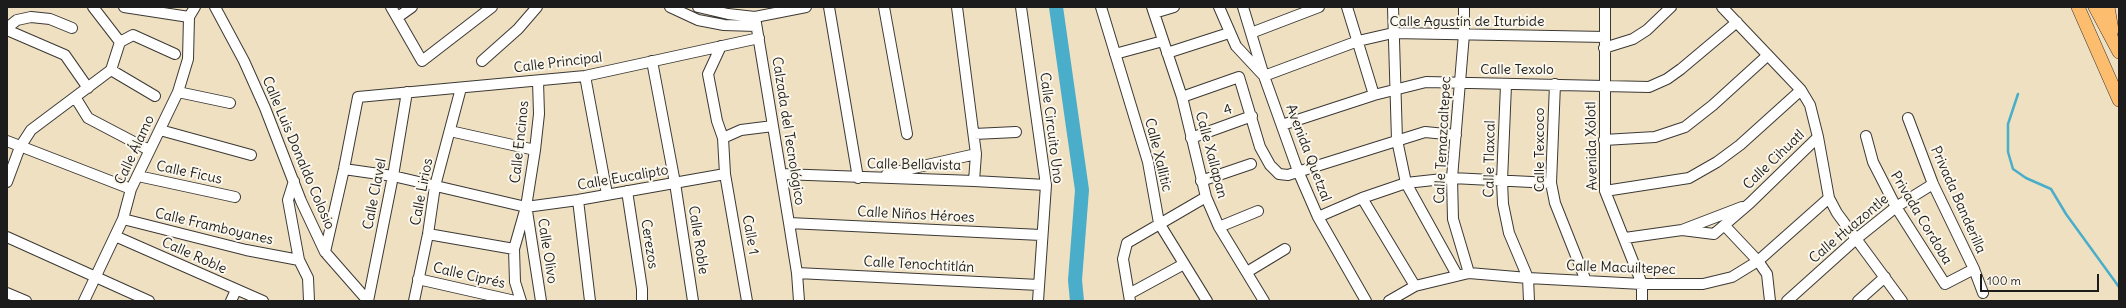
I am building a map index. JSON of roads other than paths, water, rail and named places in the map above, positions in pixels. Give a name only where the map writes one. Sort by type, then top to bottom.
[{"type":"main road","points":[[2078,7],[2119,100]]},
{"type":"main road","points":[[2095,7],[2119,52]]},
{"type":"main road","points":[[2108,7],[2110,25],[2119,52]]},
{"type":"street","points":[[93,7],[120,42]]},
{"type":"street","points":[[124,7],[189,17]]},
{"type":"street","name":"Calle Álamo","points":[[84,301],[123,219],[131,189],[178,92],[188,59],[189,17],[195,7]]},
{"type":"street","name":"Calle Luis Donaldo Colosio","points":[[215,7],[244,61],[301,201],[325,252],[368,301]]},
{"type":"street","points":[[391,7],[422,61],[492,7]]},
{"type":"street","points":[[398,18],[412,7]]},
{"type":"street","points":[[482,61],[518,29],[537,7]]},
{"type":"street","points":[[670,7],[698,20],[724,25],[756,22],[806,7]]},
{"type":"street","points":[[698,7],[756,22]]},
{"type":"street","points":[[829,7],[858,178]]},
{"type":"street","points":[[884,7],[907,134]]},
{"type":"street","points":[[957,7],[976,154],[974,181]]},
{"type":"street","name":"Calle Circuito Uno","points":[[1021,7],[1046,186],[1041,235],[1038,301]]},
{"type":"street","name":"Calle Xallitic","points":[[1101,7],[1148,162],[1159,223],[1207,301]]},
{"type":"street","points":[[1153,10],[1174,7]]},
{"type":"street","points":[[1219,7],[1229,33],[1236,46],[1264,76]]},
{"type":"street","name":"Avenida Quetzal","points":[[1243,7],[1264,76],[1298,171],[1318,217],[1366,301]]},
{"type":"street","points":[[1251,33],[1319,7]]},
{"type":"street","points":[[1346,7],[1374,95]]},
{"type":"street","points":[[1393,7],[1398,140],[1406,183],[1457,275]]},
{"type":"street","name":"Calle Temazcaltepec","points":[[1464,7],[1464,34],[1452,178],[1453,219],[1469,273]]},
{"type":"street","name":"Avenida Xólotl","points":[[1605,7],[1604,191],[1642,284],[1642,301]]},
{"type":"street","points":[[1604,48],[1634,39],[1648,30],[1671,7]]},
{"type":"street","points":[[1722,7],[1801,90],[1810,105],[1818,137],[1829,198],[1837,213],[1902,301]]},
{"type":"street","name":"Calle Xallapan","points":[[1153,10],[1182,97],[1206,197],[1220,227],[1264,301]]},
{"type":"street","points":[[72,28],[50,18],[31,17],[18,20],[7,29],[64,55],[88,88]]},
{"type":"street","name":"Calzada del Tecnológico","points":[[756,22],[768,126],[781,174],[797,273],[799,301]]},
{"type":"street","name":"Calle Texolo","points":[[1282,125],[1374,95],[1426,82],[1459,84],[1555,84],[1649,87],[1667,79],[1681,69],[1737,22]]},
{"type":"street","points":[[1167,53],[1229,33]]},
{"type":"street","name":"Calle Agustín de Iturbide","points":[[1264,76],[1358,41],[1393,33],[1605,37]]},
{"type":"street","points":[[7,182],[20,147],[31,130],[111,70],[120,42],[133,35],[174,54]]},
{"type":"street","name":"Calle Principal","points":[[344,169],[358,97],[585,76],[759,38]]},
{"type":"street","points":[[1115,54],[1163,42]]},
{"type":"street","name":"Calle 1","points":[[721,46],[708,74],[717,121],[723,138],[725,174],[747,301]]},
{"type":"street","points":[[1604,140],[1655,137],[1685,127],[1713,105],[1768,55]]},
{"type":"street","name":"Calle Roble","points":[[652,61],[675,183],[693,301]]},
{"type":"street","points":[[111,70],[155,96]]},
{"type":"street","points":[[585,76],[607,194]]},
{"type":"street","points":[[1182,97],[1238,77],[1252,116],[1260,146],[1270,165],[1279,174],[1288,175],[1425,132],[1456,135]]},
{"type":"street","name":"Calle Encinos","points":[[526,207],[539,114],[538,80]]},
{"type":"street","name":"Calle Texcoco","points":[[1555,84],[1551,183],[1555,202],[1586,281]]},
{"type":"street","name":"Calle Tlaxcal","points":[[1506,85],[1502,181],[1503,204],[1509,233],[1528,278],[1529,301]]},
{"type":"street","name":"Calle Lirios","points":[[414,301],[436,186],[461,88]]},
{"type":"street","points":[[1604,191],[1689,178],[1717,162],[1740,145],[1801,90]]},
{"type":"street","points":[[178,92],[230,103]]},
{"type":"street","name":"Calle Clavel","points":[[368,301],[393,176],[407,92]]},
{"type":"street","points":[[75,97],[88,118],[149,150]]},
{"type":"street","name":"4","points":[[1191,138],[1252,116]]},
{"type":"street","name":"Privada Banderilla","points":[[1908,118],[1933,184],[1983,293]]},
{"type":"street","points":[[723,138],[741,130],[768,126]]},
{"type":"street","points":[[160,130],[250,155]]},
{"type":"street","points":[[450,131],[535,150]]},
{"type":"street","points":[[974,134],[1016,132]]},
{"type":"street","name":"Privada Cordoba","points":[[1866,136],[1873,162],[1896,207],[1945,284],[1973,270]]},
{"type":"street","name":"Calle Cihuatl","points":[[1682,230],[1714,234],[1750,204],[1818,137]]},
{"type":"street","points":[[7,141],[131,189]]},
{"type":"street","points":[[874,177],[976,154]]},
{"type":"street","points":[[1201,180],[1252,164]]},
{"type":"street","points":[[325,252],[344,169],[393,176],[526,207]]},
{"type":"street","name":"Calle Eucalipto","points":[[526,207],[578,200],[725,174]]},
{"type":"street","name":"Calle Bellavista","points":[[781,174],[858,178],[874,177],[974,181],[1046,186]]},
{"type":"street","name":"Calle Ficus","points":[[138,176],[235,198]]},
{"type":"street","points":[[1318,217],[1362,198],[1406,183],[1452,178],[1551,183]]},
{"type":"street","points":[[294,181],[288,200],[299,260],[308,278],[309,301]]},
{"type":"street","name":"Calle Huazontle","points":[[1787,301],[1856,239],[1896,207],[1933,184]]},
{"type":"street","name":"Cerezos","points":[[627,191],[642,290],[642,301]]},
{"type":"street","points":[[1184,264],[1129,298],[1123,260],[1127,243],[1206,197]]},
{"type":"street","points":[[1362,198],[1415,286]]},
{"type":"street","name":"Calle Macuiltepec","points":[[1389,301],[1415,286],[1469,273],[1528,278],[1642,284],[1703,284],[1732,277],[1758,261],[1829,198]]},
{"type":"street","points":[[578,200],[590,301]]},
{"type":"street","name":"Calle Cihuatl","points":[[1624,238],[1682,230],[1750,204]]},
{"type":"street","name":"Calle Olivo","points":[[521,301],[515,282],[514,249],[526,207]]},
{"type":"street","name":"Calle Olivo","points":[[526,207],[541,301]]},
{"type":"street","points":[[1220,227],[1258,211]]},
{"type":"street","name":"Calle Framboyanes","points":[[123,219],[246,250],[299,260]]},
{"type":"street","name":"Calle Niños Héroes","points":[[789,223],[1041,235]]},
{"type":"street","points":[[1725,226],[1758,261],[1767,274],[1770,301]]},
{"type":"street","points":[[428,234],[514,249]]},
{"type":"street","name":"Calle Roble","points":[[115,236],[263,301]]},
{"type":"street","points":[[7,237],[95,278],[149,301]]},
{"type":"street","points":[[1247,272],[1285,249]]},
{"type":"street","name":"Calle Tenochtitlán","points":[[797,273],[1039,285]]},
{"type":"street","points":[[1858,301],[1885,277]]},
{"type":"street","name":"Calle Ciprés","points":[[418,279],[492,299],[515,301]]},
{"type":"street","points":[[231,301],[236,290]]},
{"type":"street","points":[[7,292],[26,301]]},
{"type":"waterway","points":[[1056,7],[1082,190],[1075,280],[1077,301]]},
{"type":"waterway","points":[[2018,94],[2008,124],[2008,152],[2013,169],[2026,178],[2051,189],[2066,214],[2119,287]]}]
